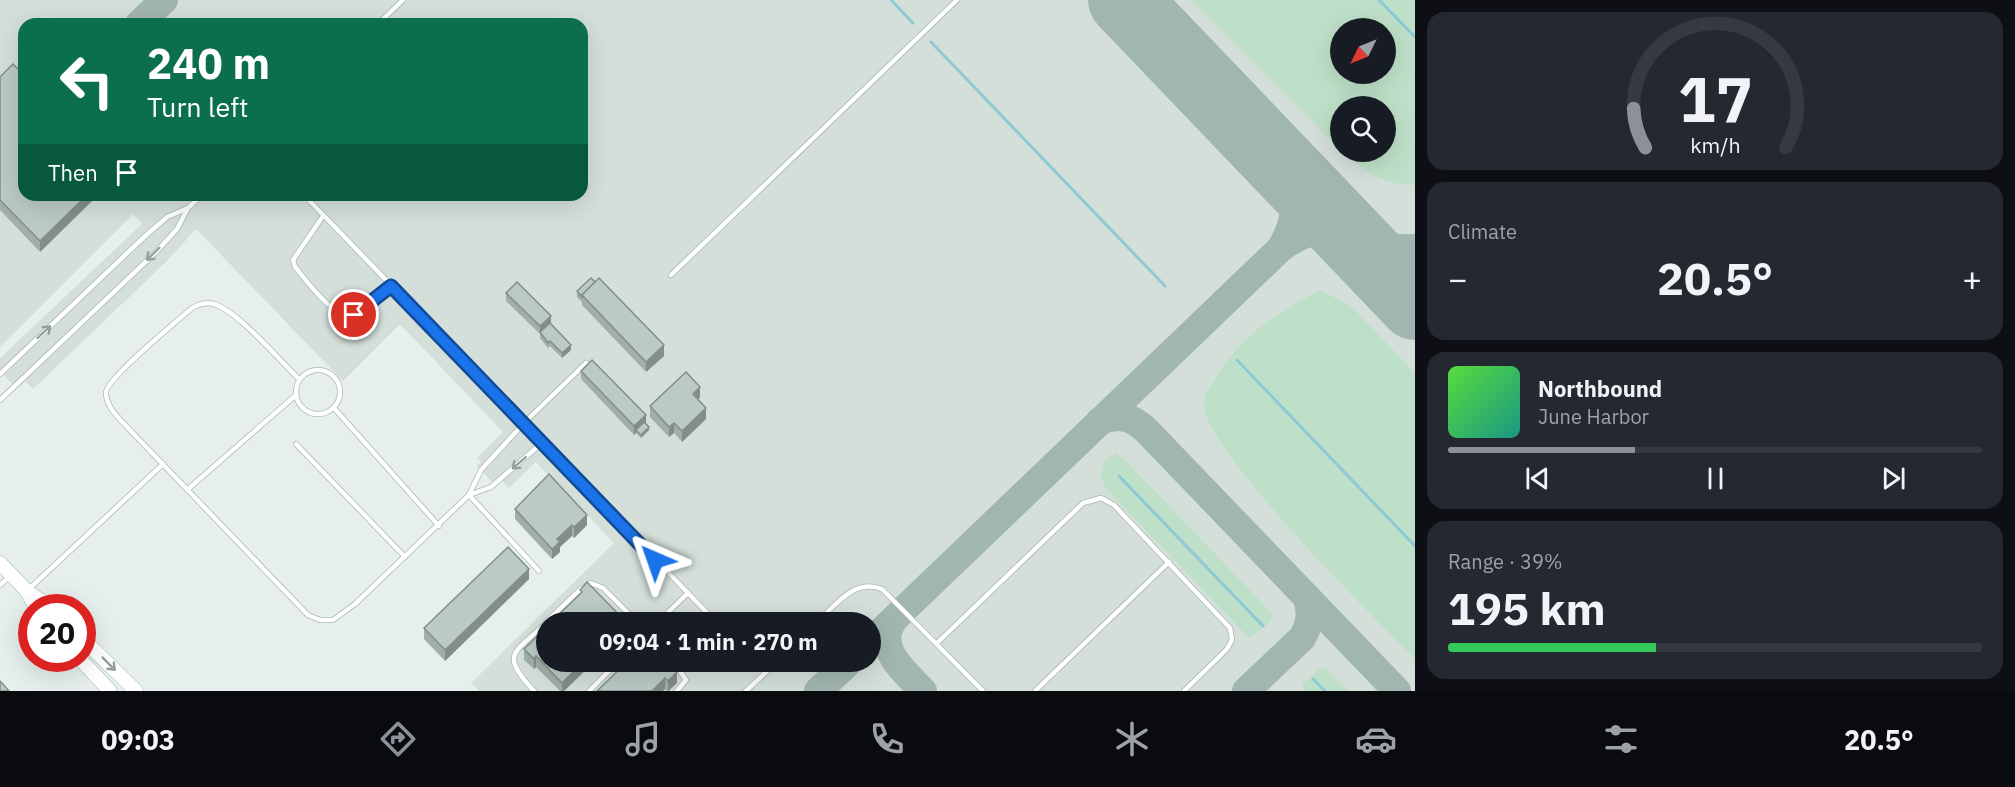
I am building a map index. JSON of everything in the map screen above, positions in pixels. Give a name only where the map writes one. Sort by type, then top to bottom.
[{"type":"street","points":[[0,563],[31,594]]},
{"type":"street","points":[[96,652],[136,691]]},
{"type":"street","points":[[92,672],[110,691]]},
{"type":"lane","points":[[385,18],[403,0]]},
{"type":"lane","points":[[671,274],[957,0]]},
{"type":"lane","points":[[0,400],[157,251],[177,229],[188,208],[196,201]]},
{"type":"lane","points":[[309,201],[706,612]]},
{"type":"lane","points":[[0,374],[143,238],[167,217],[188,208]]},
{"type":"lane","points":[[323,216],[293,260],[295,267],[332,309],[344,315],[354,315],[391,286]]},
{"type":"lane","points":[[299,380],[230,312],[213,304],[202,303],[192,308],[106,387],[106,399],[114,412],[308,615],[320,620],[333,620],[343,615],[439,526],[469,495],[481,470],[524,423],[586,363]]},
{"type":"lane","points":[[312,370],[320,370],[334,377],[340,392],[334,408],[319,415],[311,413],[298,402],[296,395],[299,380],[312,370]]},
{"type":"lane","points":[[187,490],[296,395]]},
{"type":"lane","points":[[334,408],[439,526]]},
{"type":"lane","points":[[469,495],[491,487],[543,442]]},
{"type":"lane","points":[[296,444],[405,557]]},
{"type":"lane","points":[[27,591],[163,464]]},
{"type":"lane","points":[[469,495],[538,571]]},
{"type":"lane","points":[[937,643],[1089,499],[1101,498],[1109,500],[1169,562],[1224,620],[1232,634],[1227,649],[1184,691]]},
{"type":"lane","points":[[1035,691],[1169,562]]},
{"type":"lane","points":[[0,585],[11,575]]},
{"type":"lane","points":[[557,612],[581,589],[591,583],[603,588],[627,612]]},
{"type":"lane","points":[[828,612],[854,588],[872,585],[893,598],[983,691]]},
{"type":"lane","points":[[668,612],[687,594]]},
{"type":"lane","points":[[534,691],[512,663],[515,653],[536,633]]},
{"type":"lane","points":[[589,691],[608,672]]},
{"type":"lane","points":[[676,691],[686,680],[681,672]]},
{"type":"lane","points":[[746,691],[766,672]]},
{"type":"shaded area","points":[[0,0],[1415,0],[1415,691],[479,691],[471,683],[536,619],[536,672],[881,672],[881,612],[544,612],[614,543],[536,462],[509,488],[502,480],[496,486],[477,466],[481,462],[477,458],[503,432],[400,324],[343,381],[196,229],[169,259],[33,389],[25,381],[17,389],[0,371],[0,358],[142,224],[133,214],[0,347]]},
{"type":"green space","points":[[1191,0],[1415,0],[1415,184],[1395,183],[1367,171],[1355,162],[1396,162],[1396,96],[1330,96],[1330,139]]},
{"type":"green space","points":[[1320,290],[1351,306],[1415,373],[1415,659],[1330,572],[1258,492],[1229,454],[1209,422],[1205,396],[1230,357],[1264,324]]},
{"type":"green space","points":[[1116,453],[1266,607],[1272,615],[1269,623],[1249,638],[1108,491],[1101,475],[1103,465]]},
{"type":"green space","points":[[1320,668],[1325,668],[1348,691],[1305,691],[1302,685]]},
{"type":"building","points":[[13,64],[18,69],[18,201],[81,201],[40,241],[0,200],[0,77]]},
{"type":"building","points":[[591,278],[595,282],[582,297],[577,291]]},
{"type":"building","points":[[599,278],[664,345],[646,362],[582,295]]},
{"type":"building","points":[[517,282],[551,316],[540,326],[506,293]]},
{"type":"building","points":[[550,323],[571,345],[562,353],[550,341],[548,343],[540,332]]},
{"type":"building","points":[[592,360],[646,415],[634,426],[581,371]]},
{"type":"building","points":[[686,372],[700,387],[693,394],[706,408],[682,431],[674,423],[669,427],[650,406]]},
{"type":"building","points":[[644,422],[649,427],[641,435],[636,430]]},
{"type":"building","points":[[549,474],[587,515],[557,539],[560,542],[552,549],[515,509]]},
{"type":"building","points":[[508,547],[529,569],[445,650],[424,628]]},
{"type":"building","points":[[587,582],[616,612],[561,612],[582,592],[580,590]]},
{"type":"building","points":[[536,638],[534,659],[524,649]]},
{"type":"building","points":[[551,672],[573,672],[562,683]]},
{"type":"building","points":[[617,672],[677,672],[668,681],[665,678],[652,691],[597,691]]},
{"type":"building","points":[[0,681],[9,691],[0,691]]},
{"type":"waterway","points":[[891,0],[913,23]]},
{"type":"waterway","points":[[1379,0],[1415,37]]},
{"type":"waterway","points":[[931,42],[1165,286]]},
{"type":"waterway","points":[[1237,360],[1415,546]]},
{"type":"waterway","points":[[1119,476],[1263,626]]},
{"type":"waterway","points":[[1313,679],[1325,691]]},
{"type":"taxiway","points":[[145,18],[164,0]]},
{"type":"taxiway","points":[[1281,248],[1293,219],[1295,201],[1288,171]]},
{"type":"taxiway","points":[[881,631],[1281,248],[1301,236],[1318,231],[1348,234],[1395,248],[1415,248]]},
{"type":"taxiway","points":[[1100,421],[1113,417],[1130,419],[1146,430],[1397,691]]},
{"type":"taxiway","points":[[1246,691],[1302,638],[1309,618],[1307,597]]},
{"type":"taxiway","points":[[897,616],[887,637],[889,647],[893,657],[923,691]]},
{"type":"taxiway","points":[[818,691],[838,672]]},
{"type":"runway","points":[[1124,0],[1415,304]]},
{"type":"route","points":[[354,315],[391,286],[655,560]]}]
